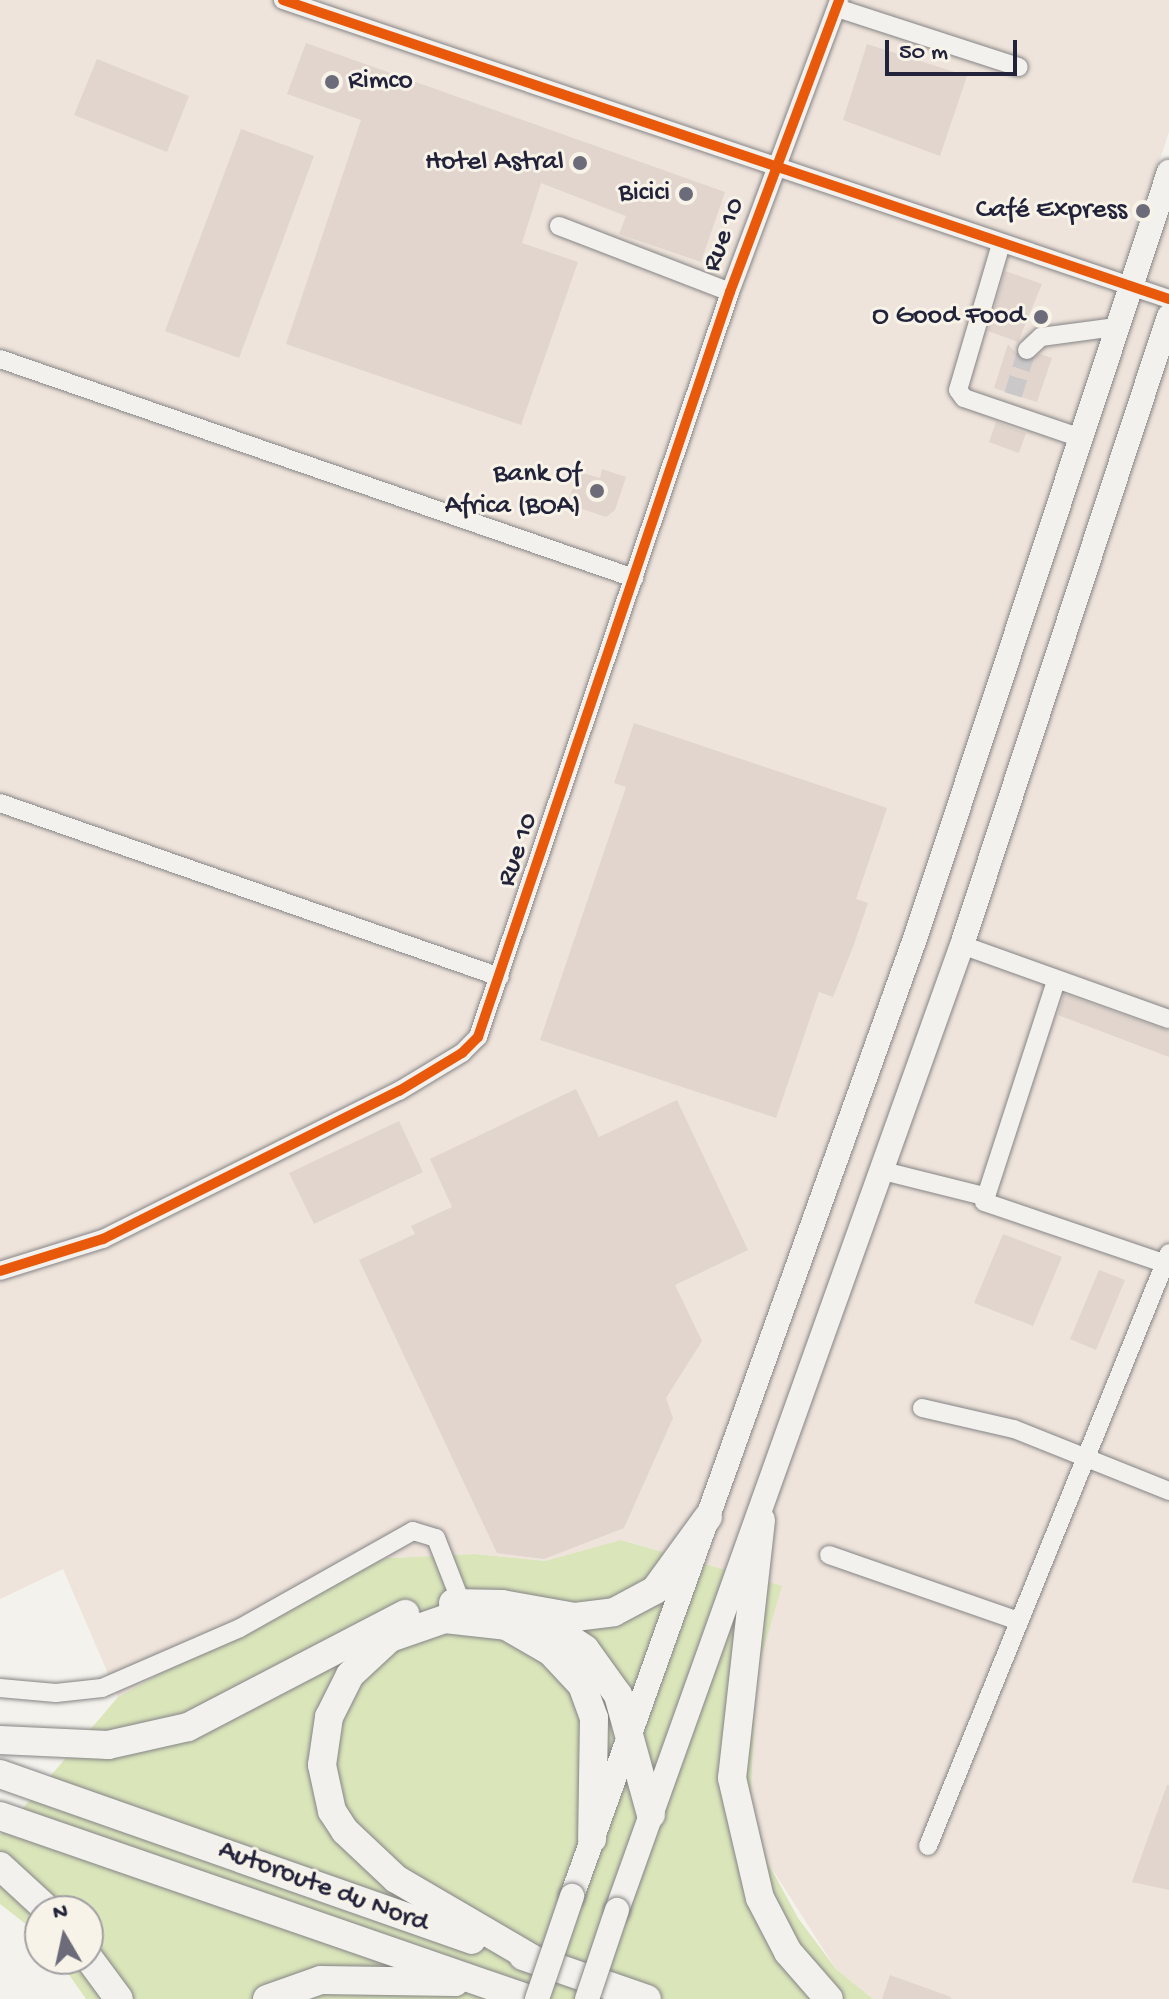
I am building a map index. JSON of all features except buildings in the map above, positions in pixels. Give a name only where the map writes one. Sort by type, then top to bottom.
[{"type":"highway","points":[[0,1740],[108,1745],[188,1727],[389,1618],[461,1602],[575,1617],[635,1604],[655,1590],[708,1517]]},
{"type":"highway","points":[[761,1520],[736,1709],[734,1791],[760,1898],[788,1952],[829,1999]]},
{"type":"highway","points":[[525,1610],[585,1649],[618,1695],[632,1733],[651,1815]]},
{"type":"highway","points":[[533,1959],[396,1879],[345,1831],[332,1811],[322,1765],[329,1717],[350,1675],[390,1638],[445,1619],[506,1626],[551,1652],[582,1685],[594,1718],[592,1839]]},
{"type":"highway","name":"Autoroute du Nord","points":[[0,1774],[647,1999]]},
{"type":"highway","name":"Autoroute du Nord","points":[[0,1816],[529,1999]]},
{"type":"highway","points":[[0,1866],[32,1895]]},
{"type":"highway","points":[[101,1975],[119,1999]]},
{"type":"highway","points":[[267,1999],[321,1980],[488,1985]]},
{"type":"main road","points":[[537,1999],[916,936],[1078,437],[1169,172]]},
{"type":"main road","points":[[587,1999],[651,1815],[761,1520],[962,945],[1165,337],[1169,316]]},
{"type":"street","points":[[283,0],[773,170],[1169,299]]},
{"type":"street","points":[[838,4],[1019,67]]},
{"type":"street","name":"Rue 10","points":[[0,1271],[103,1239],[399,1091],[462,1053],[478,1037],[730,292],[773,170],[838,4]]},
{"type":"street","points":[[559,226],[730,292]]},
{"type":"street","points":[[1001,244],[957,380],[964,398],[1078,437]]},
{"type":"street","points":[[1027,350],[1041,337],[1116,327]]},
{"type":"street","points":[[0,359],[634,578]]},
{"type":"street","points":[[1008,413],[1013,395]]},
{"type":"street","points":[[0,803],[500,977]]},
{"type":"street","points":[[962,945],[1169,1019]]},
{"type":"street","points":[[983,1196],[1056,981]]},
{"type":"street","points":[[883,1171],[983,1196],[993,1207],[1168,1261],[1083,1458],[928,1846]]},
{"type":"street","points":[[922,1408],[1014,1429],[1169,1491]]},
{"type":"street","points":[[0,1688],[56,1693],[102,1688],[240,1628],[413,1531],[436,1538],[461,1602]]},
{"type":"street","points":[[829,1555],[1018,1621]]},
{"type":"shaded area","points":[[0,0],[1169,0],[1169,132],[1151,187],[1169,213],[1169,1999],[873,1999],[836,1969],[767,1861],[751,1796],[756,1675],[781,1586],[622,1540],[545,1561],[475,1554],[369,1559],[118,1697],[63,1569],[0,1599]]},
{"type":"green space","points":[[621,1540],[782,1586],[756,1675],[751,1797],[767,1861],[798,1918],[836,1969],[873,1999],[86,1999],[69,1975],[104,1975],[104,1895],[24,1895],[24,1923],[0,1904],[0,1835],[118,1697],[369,1559],[475,1554],[545,1561]]},
{"type":"tunnel","points":[[1013,395],[1027,350]]},
{"type":"cycle path","points":[[283,0],[1169,299]]},
{"type":"cycle path","points":[[0,1271],[103,1239],[399,1091],[462,1053],[478,1037],[730,292],[839,0]]},
{"type":"place","name":"Rimco","points":[[332,82]]},
{"type":"place","name":"Hotel Astral","points":[[580,163]]},
{"type":"place","name":"Bicici","points":[[686,194]]},
{"type":"place","name":"Café Express","points":[[1143,211]]},
{"type":"place","name":"O Good Food","points":[[1041,317]]},
{"type":"place","name":"Bank Of Africa (BOA)","points":[[597,491]]}]
